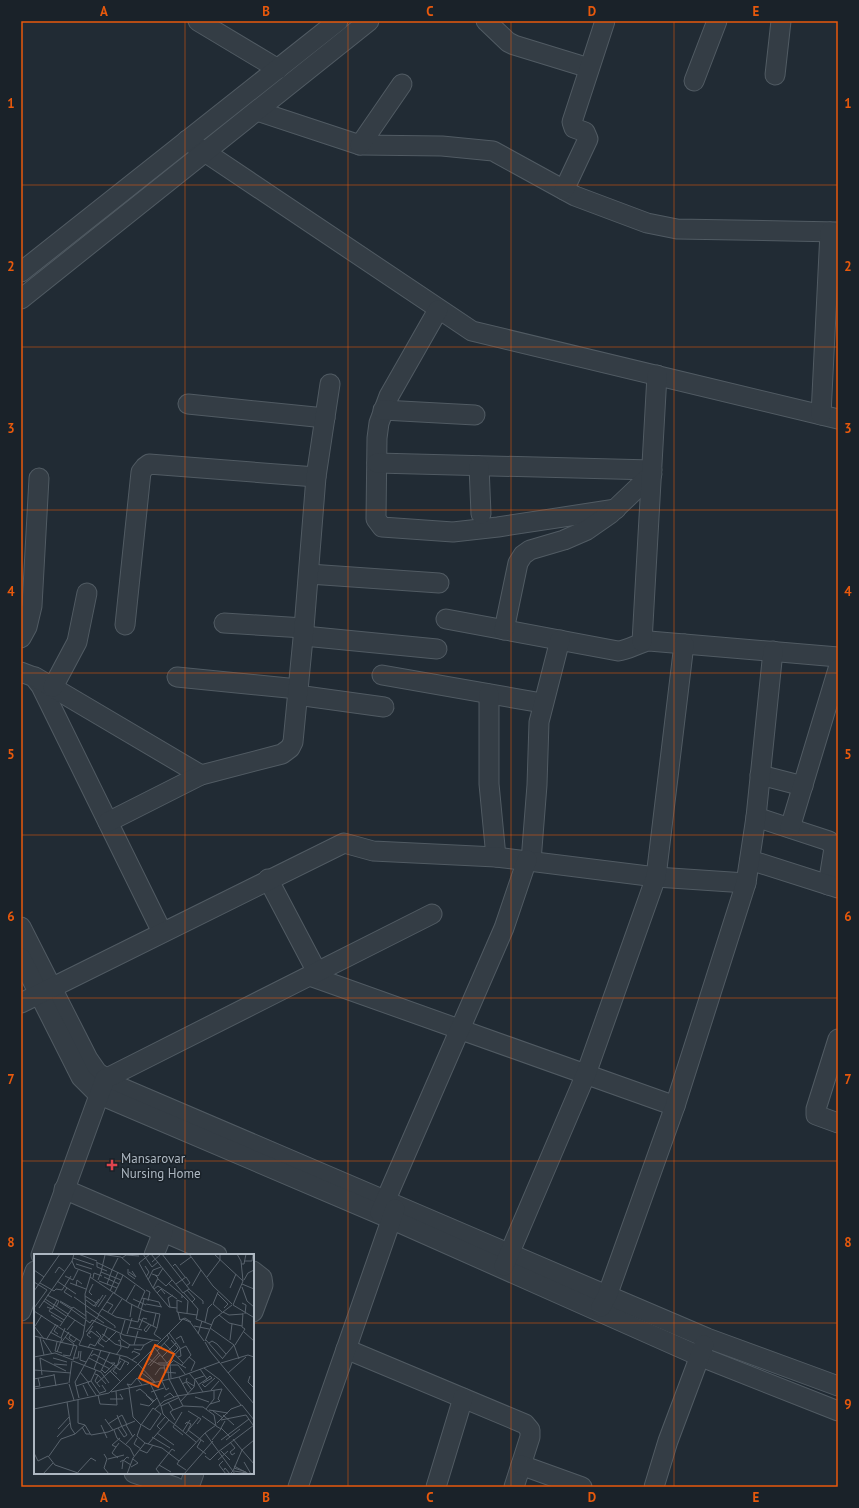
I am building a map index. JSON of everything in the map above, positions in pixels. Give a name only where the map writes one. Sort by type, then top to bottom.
[{"type":"street","points":[[198,21],[278,69]]},
{"type":"street","points":[[21,272],[338,21]]},
{"type":"street","points":[[21,299],[206,153],[369,21]]},
{"type":"street","points":[[486,21],[508,42],[514,45],[589,68]]},
{"type":"street","points":[[564,190],[588,139],[585,132],[574,128],[572,122],[605,21]]},
{"type":"street","points":[[694,80],[716,21]]},
{"type":"street","points":[[775,75],[781,21]]},
{"type":"street","points":[[360,145],[402,84]]},
{"type":"street","points":[[187,140],[438,310],[472,331],[830,417],[834,232],[677,229],[661,227],[575,196],[493,151],[442,146],[360,145],[257,111]]},
{"type":"street","points":[[438,310],[389,396],[383,410],[377,438],[376,464],[376,519],[382,527],[453,532],[616,509]]},
{"type":"street","points":[[642,642],[657,375]]},
{"type":"street","points":[[108,822],[201,775],[286,752],[293,742],[304,632],[316,477],[330,384]]},
{"type":"street","points":[[188,404],[325,418]]},
{"type":"street","points":[[383,410],[475,415]]},
{"type":"street","points":[[125,625],[141,472],[144,467],[150,464],[316,477]]},
{"type":"street","points":[[376,464],[652,472]]},
{"type":"street","points":[[480,466],[481,514]]},
{"type":"street","points":[[504,630],[518,563],[523,555],[530,550],[564,540],[587,530],[616,509],[652,472]]},
{"type":"street","points":[[21,638],[27,627],[32,606],[39,478]]},
{"type":"street","points":[[309,574],[439,583]]},
{"type":"street","points":[[52,687],[77,642],[87,593]]},
{"type":"street","points":[[446,619],[618,651],[642,642],[684,644],[838,657]]},
{"type":"street","points":[[224,623],[437,649]]},
{"type":"street","points":[[298,1487],[346,1349],[388,1210],[459,1030],[504,928],[529,860],[537,786],[539,722],[542,703],[560,640]]},
{"type":"street","points":[[507,1262],[586,1074],[656,878],[684,644]]},
{"type":"street","points":[[603,1303],[675,1106],[746,883],[756,817],[773,651]]},
{"type":"street","points":[[790,828],[838,669]]},
{"type":"street","points":[[28,674],[201,775]]},
{"type":"street","points":[[28,674],[41,686],[162,932]]},
{"type":"street","points":[[382,675],[542,703]]},
{"type":"street","points":[[177,677],[298,692],[384,708]]},
{"type":"street","points":[[489,694],[489,784],[496,857]]},
{"type":"street","points":[[760,775],[803,786]]},
{"type":"street","points":[[750,860],[833,887],[833,844],[829,841],[756,817]]},
{"type":"street","points":[[21,1003],[268,879],[344,843],[373,852],[496,857],[529,860],[656,878],[746,883]]},
{"type":"street","points":[[268,879],[313,974],[459,1030],[675,1106]]},
{"type":"street","points":[[41,1254],[102,1087],[313,974],[432,914]]},
{"type":"street","points":[[21,927],[81,1077],[603,1303],[707,1338],[838,1386]]},
{"type":"street","points":[[21,958],[45,990]]},
{"type":"street","points":[[838,1039],[833,1069],[816,1109],[816,1115],[838,1123]]},
{"type":"street","points":[[64,1189],[215,1254]]},
{"type":"street","points":[[154,1254],[163,1232]]},
{"type":"street","points":[[254,1272],[262,1278],[263,1286],[254,1309]]},
{"type":"street","points":[[22,1306],[34,1274]]},
{"type":"street","points":[[603,1303],[699,1356],[838,1411]]},
{"type":"street","points":[[654,1487],[668,1441],[707,1338]]},
{"type":"street","points":[[346,1349],[525,1424],[530,1430],[530,1437],[514,1487]]},
{"type":"street","points":[[436,1487],[463,1398]]},
{"type":"street","points":[[521,1465],[582,1487]]},
{"type":"street","points":[[137,1474],[175,1487]]},
{"type":"street","points":[[189,1487],[194,1474]]},
{"type":"place","name":"Mansarovar Nursing Home","points":[[112,1165]]}]
